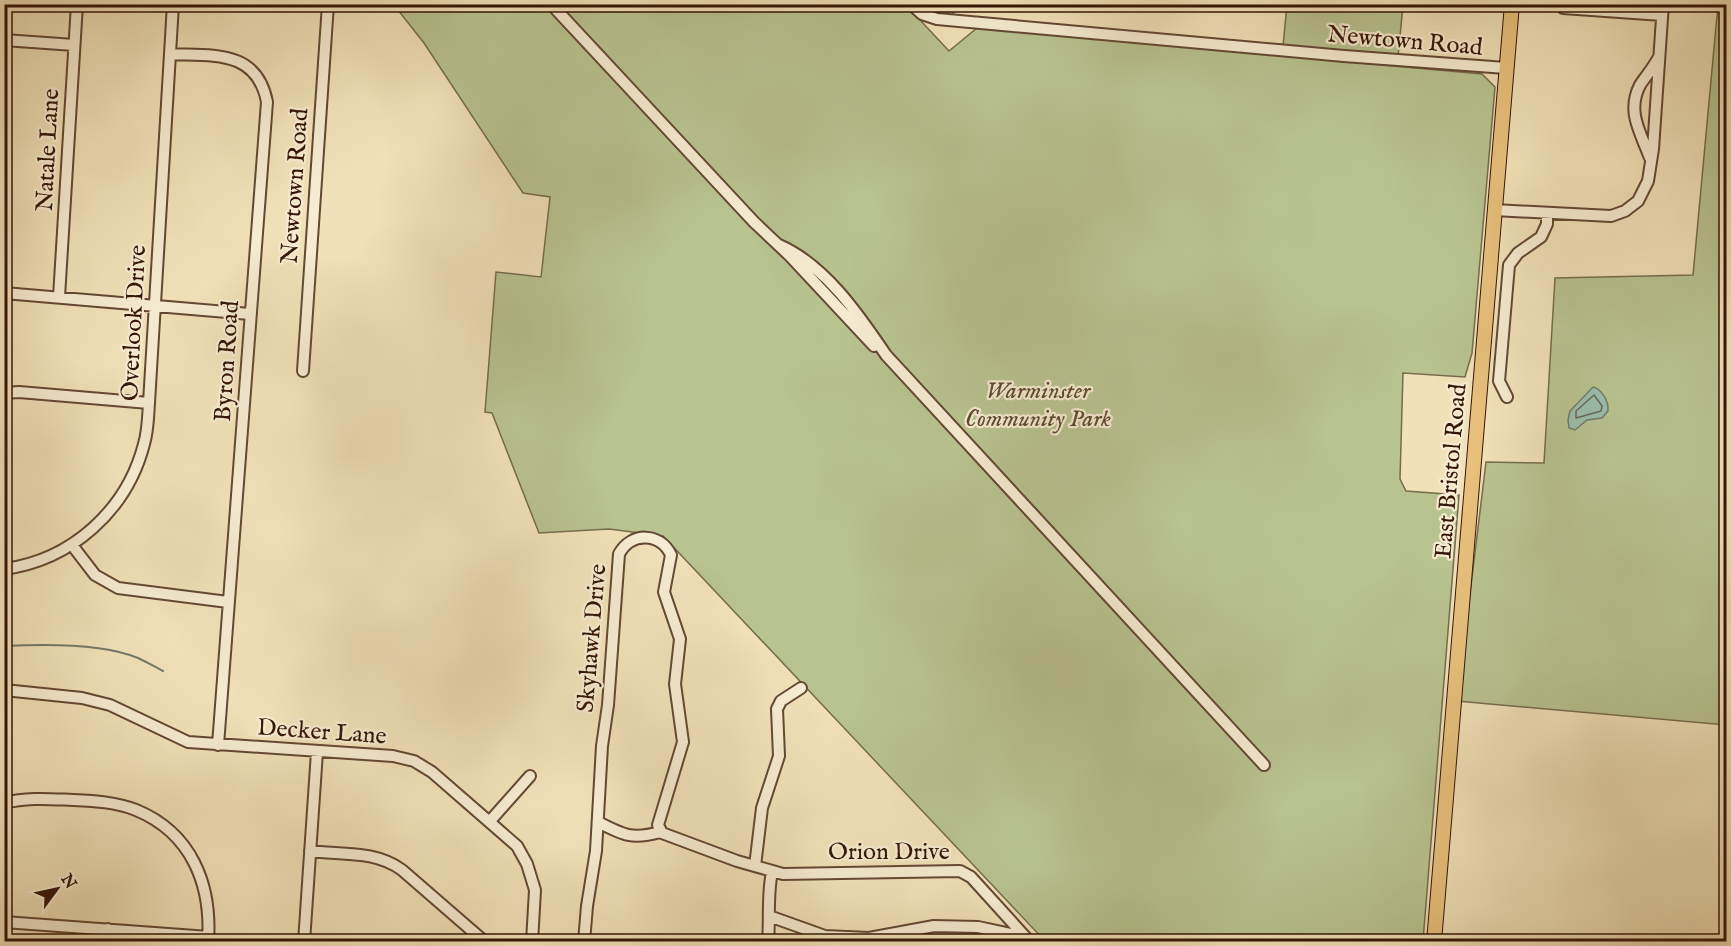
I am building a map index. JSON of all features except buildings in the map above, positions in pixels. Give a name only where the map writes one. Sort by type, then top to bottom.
[{"type":"main road","name":"East Bristol Road","points":[[1434,942],[1512,4]]},
{"type":"street","name":"Natale Lane","points":[[59,297],[77,4]]},
{"type":"street","name":"Overlook Drive","points":[[4,569],[30,563],[72,545],[108,515],[130,482],[144,444],[149,403],[173,4]]},
{"type":"street","name":"Newtown Road","points":[[303,371],[328,4]]},
{"type":"street","points":[[551,4],[754,222],[779,245],[813,265],[865,323],[886,355],[1264,765]]},
{"type":"street","name":"Newtown Road","points":[[911,4],[922,14],[945,20],[1506,68]]},
{"type":"street","points":[[1494,210],[1605,217],[1625,211],[1638,201],[1643,193],[1653,149],[1662,10],[1563,8]]},
{"type":"street","points":[[4,40],[74,45]]},
{"type":"street","name":"Byron Road","points":[[170,54],[237,60],[255,74],[264,89],[267,102],[218,745]]},
{"type":"street","points":[[1650,158],[1636,125],[1634,103],[1639,88],[1659,57]]},
{"type":"street","name":"East Bristol Road","points":[[1507,397],[1499,381],[1507,273],[1515,256],[1541,237],[1547,224],[1547,213]]},
{"type":"street","points":[[4,293],[250,314]]},
{"type":"street","points":[[4,393],[19,392],[149,403]]},
{"type":"street","name":"Skyhawk Drive","points":[[584,942],[597,834],[602,746],[608,705],[619,554],[628,542],[635,538],[647,537],[660,542],[671,555],[665,597],[680,639],[675,684],[683,742],[660,815],[660,830]]},
{"type":"street","points":[[72,545],[95,575],[118,588],[228,602]]},
{"type":"street","points":[[598,822],[633,838],[660,830],[665,835],[755,866],[762,808],[779,756],[777,709],[781,701],[801,688]]},
{"type":"street","name":"Decker Lane","points":[[4,690],[92,700],[119,708],[179,739],[198,744],[393,756],[414,761],[432,772],[517,846],[528,864],[535,890],[532,942]]},
{"type":"street","points":[[304,942],[317,752]]},
{"type":"street","points":[[489,821],[530,776]]},
{"type":"street","points":[[4,803],[28,798],[103,802],[136,810],[155,820],[186,848],[200,874],[208,904],[209,939],[4,922]]},
{"type":"street","points":[[310,851],[369,855],[387,860],[402,870],[485,942]]},
{"type":"street","name":"Orion Drive","points":[[755,866],[783,874],[960,871],[971,877],[1028,939]]},
{"type":"street","points":[[768,942],[768,889],[772,872]]},
{"type":"street","points":[[769,916],[825,936],[869,938],[944,926],[978,927],[1028,939]]},
{"type":"street","points":[[107,942],[108,929]]},
{"type":"green space","name":"Warminster Community Park","points":[[394,5],[906,5],[949,51],[977,28],[1482,74],[1495,87],[1472,353],[1465,377],[1403,373],[1400,479],[1406,491],[1459,495],[1423,941],[1045,941],[663,536],[609,529],[539,533],[492,413],[485,412],[496,272],[541,277],[550,197],[523,193],[424,43]]},
{"type":"green space","points":[[919,5],[954,5],[953,19],[923,9]]},
{"type":"green space","points":[[1287,5],[1403,5],[1398,57],[1283,46]]},
{"type":"green space","points":[[1718,5],[1726,5],[1726,725],[1457,701],[1486,462],[1544,463],[1555,278],[1693,275]]},
{"type":"water","points":[[1593,387],[1604,396],[1608,411],[1602,418],[1587,420],[1575,430],[1569,428],[1570,411]]},
{"type":"waterway","points":[[4,646],[90,647],[124,653],[163,671]]}]
